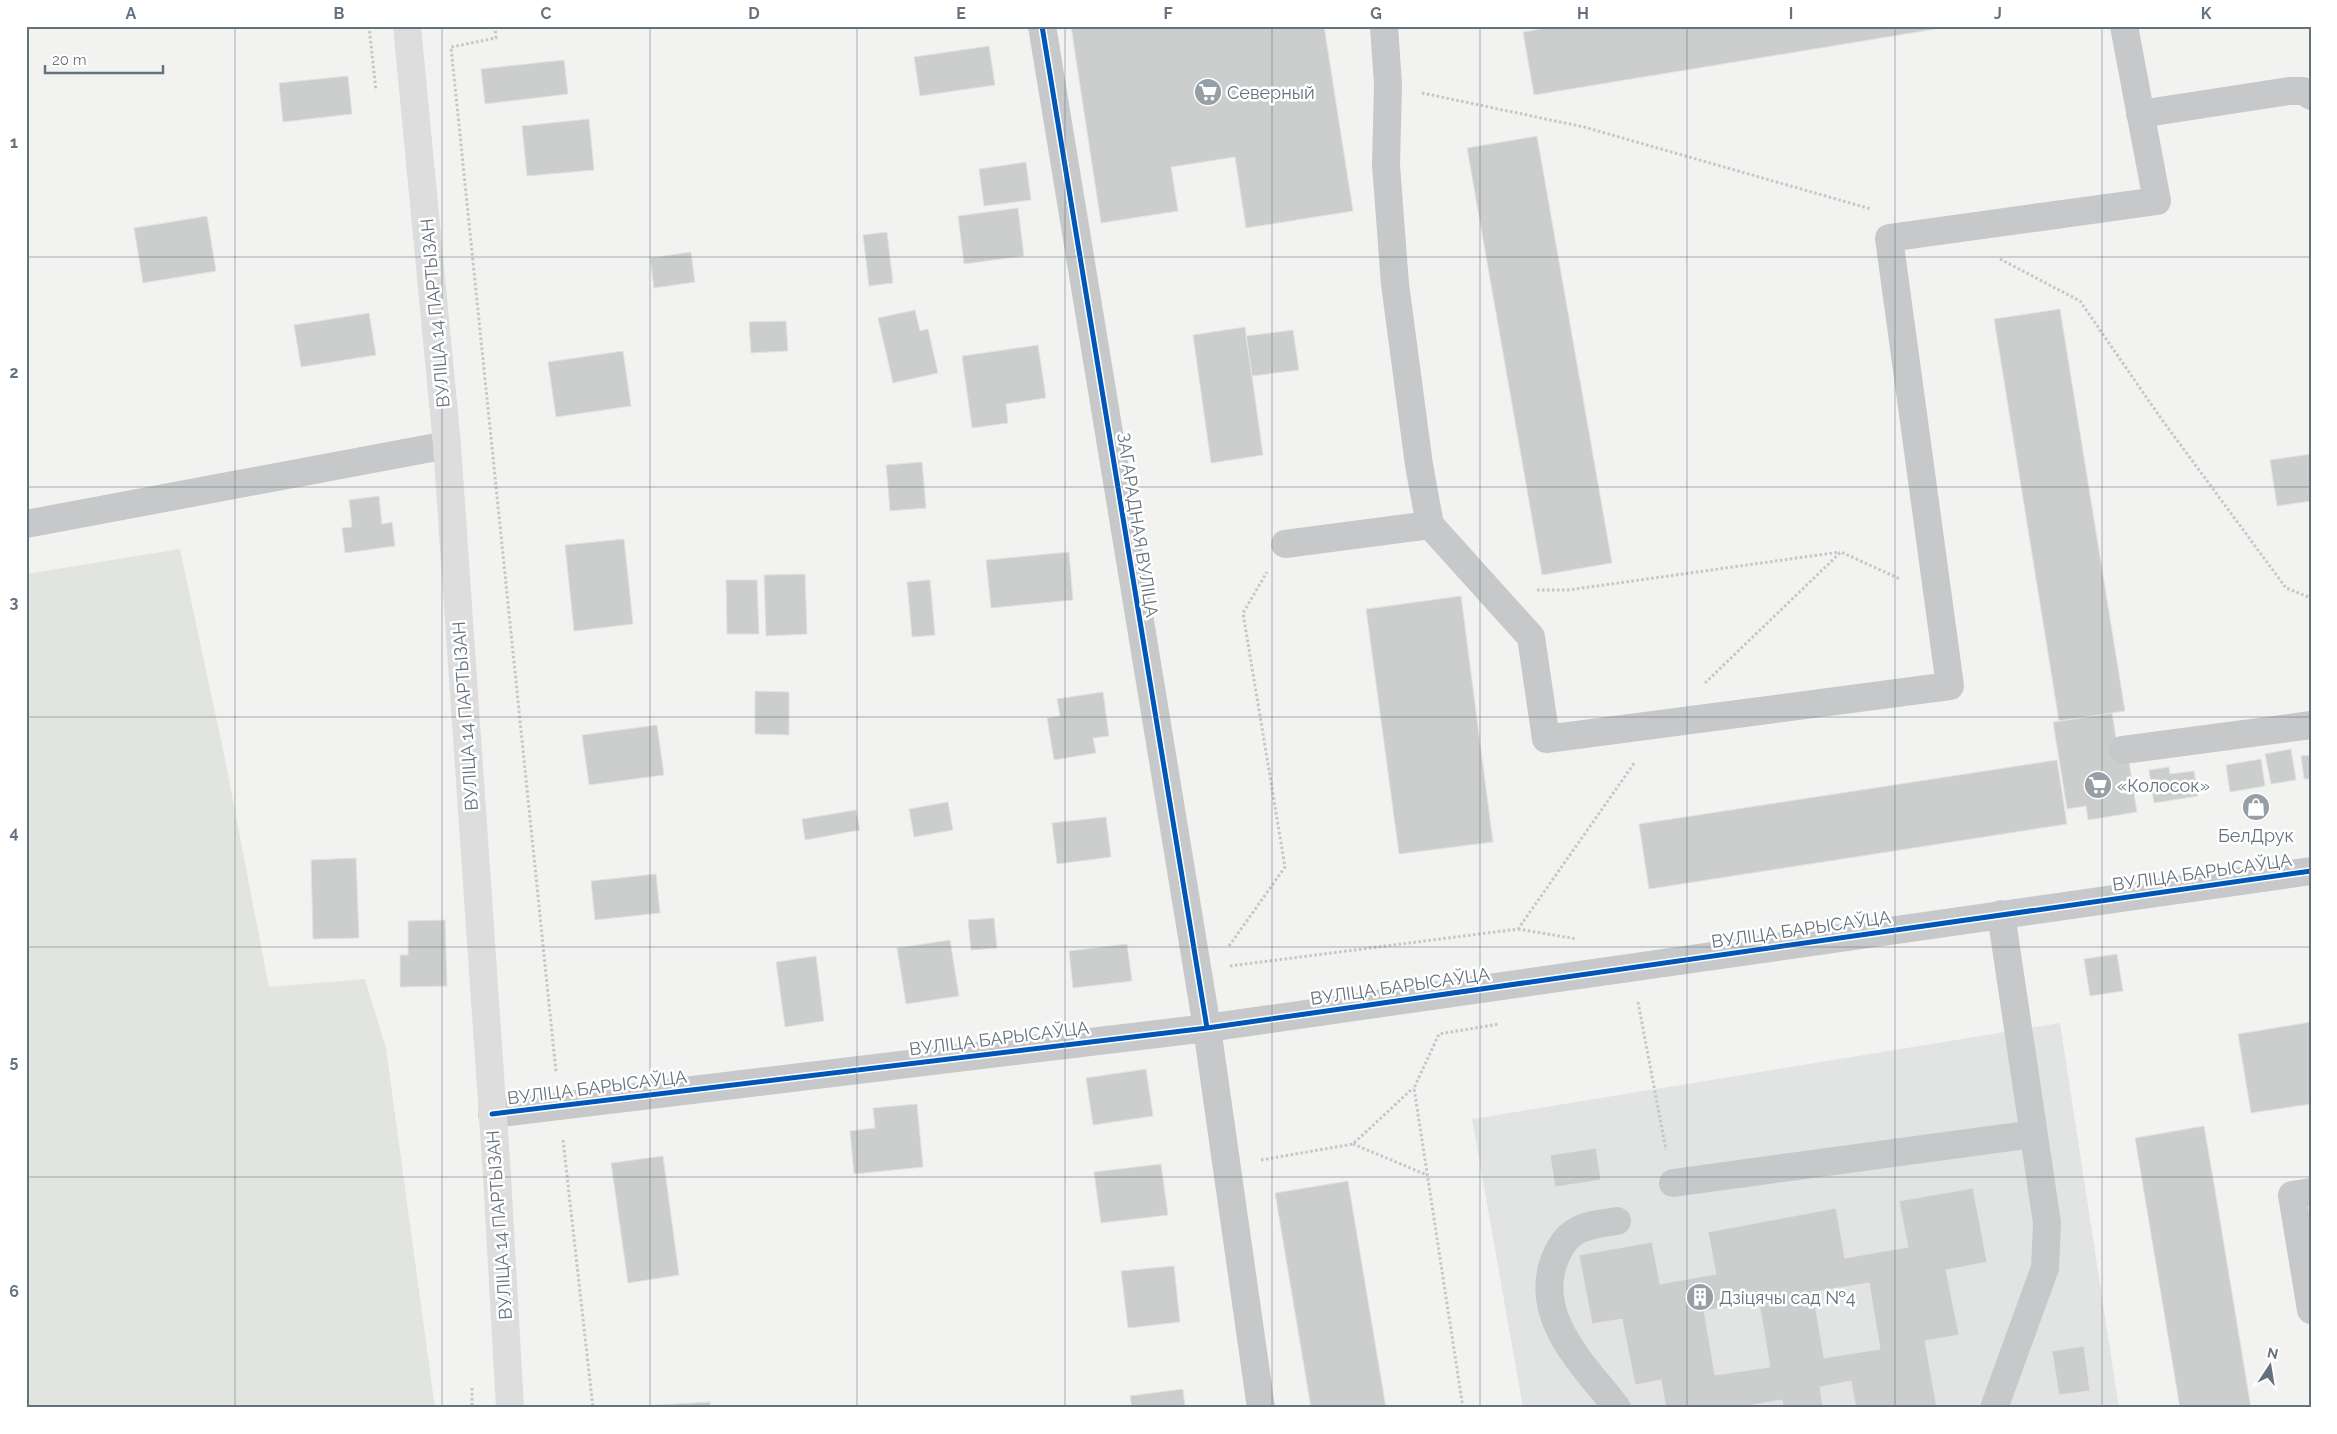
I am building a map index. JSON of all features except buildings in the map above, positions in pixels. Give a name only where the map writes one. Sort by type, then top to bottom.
[{"type":"main road","name":"ВУЛІЦА 14 ПАРТЫЗАН","points":[[407,26],[448,445],[510,1408]]},
{"type":"street","name":"ЗАГАРАДНАЯ ВУЛІЦА","points":[[1042,26],[1206,970],[1207,1028],[1261,1408]]},
{"type":"street","points":[[1384,26],[1388,85],[1386,165],[1395,284],[1419,465],[1430,525],[1531,637],[1546,739],[1950,686],[1888,238],[2156,201],[2124,26]]},
{"type":"street","points":[[2140,114],[2289,91],[2303,91],[2311,96]]},
{"type":"street","points":[[26,524],[448,445]]},
{"type":"street","points":[[1284,544],[1430,525]]},
{"type":"street","points":[[2123,750],[2311,725]]},
{"type":"street","name":"ВУЛІЦА БАРЫСАЎЦА","points":[[492,1114],[559,1104],[1207,1028],[2311,871]]},
{"type":"street","points":[[1994,1408],[2045,1268],[2048,1223],[2001,914]]},
{"type":"street","points":[[1673,1183],[2033,1134]]},
{"type":"street","points":[[2311,1192],[2292,1194],[2311,1310]]},
{"type":"street","points":[[1617,1221],[1584,1226],[1570,1234],[1557,1252],[1549,1277],[1550,1309],[1561,1334],[1618,1408]]},
{"type":"path","points":[[495,26],[496,38],[451,47],[559,1104],[593,1408]]},
{"type":"path","points":[[1206,970],[1285,867],[1243,613],[1284,544]]},
{"type":"path","points":[[1206,970],[1518,929],[1662,724],[1841,552]]},
{"type":"path","points":[[1488,590],[1568,590],[1841,552],[1938,597]]},
{"type":"path","points":[[1633,1002],[1648,1000]]},
{"type":"path","points":[[1638,1001],[1673,1183]]},
{"type":"path","points":[[1227,1166],[1353,1144],[1414,1088],[1438,1034],[1505,1023]]},
{"type":"path","points":[[1414,1088],[1463,1408]]},
{"type":"path","points":[[1353,1144],[1427,1176]]},
{"type":"shaded area","points":[[180,549],[224,754],[269,987],[365,979],[386,1048],[435,1408],[26,1408],[26,574]]},
{"type":"shaded area","points":[[2060,1023],[2119,1408],[1523,1408],[1472,1119]]},
{"type":"cycle path","points":[[1042,26],[1207,1028]]},
{"type":"cycle path","points":[[492,1114],[1207,1028],[2311,871]]},
{"type":"place","name":"Северный","points":[[1208,92]]},
{"type":"place","name":"«Колосок»","points":[[2098,785]]},
{"type":"place","name":"БелДрук","points":[[2256,807]]},
{"type":"place","name":"Дзіцячы сад №4","points":[[1700,1297]]}]
